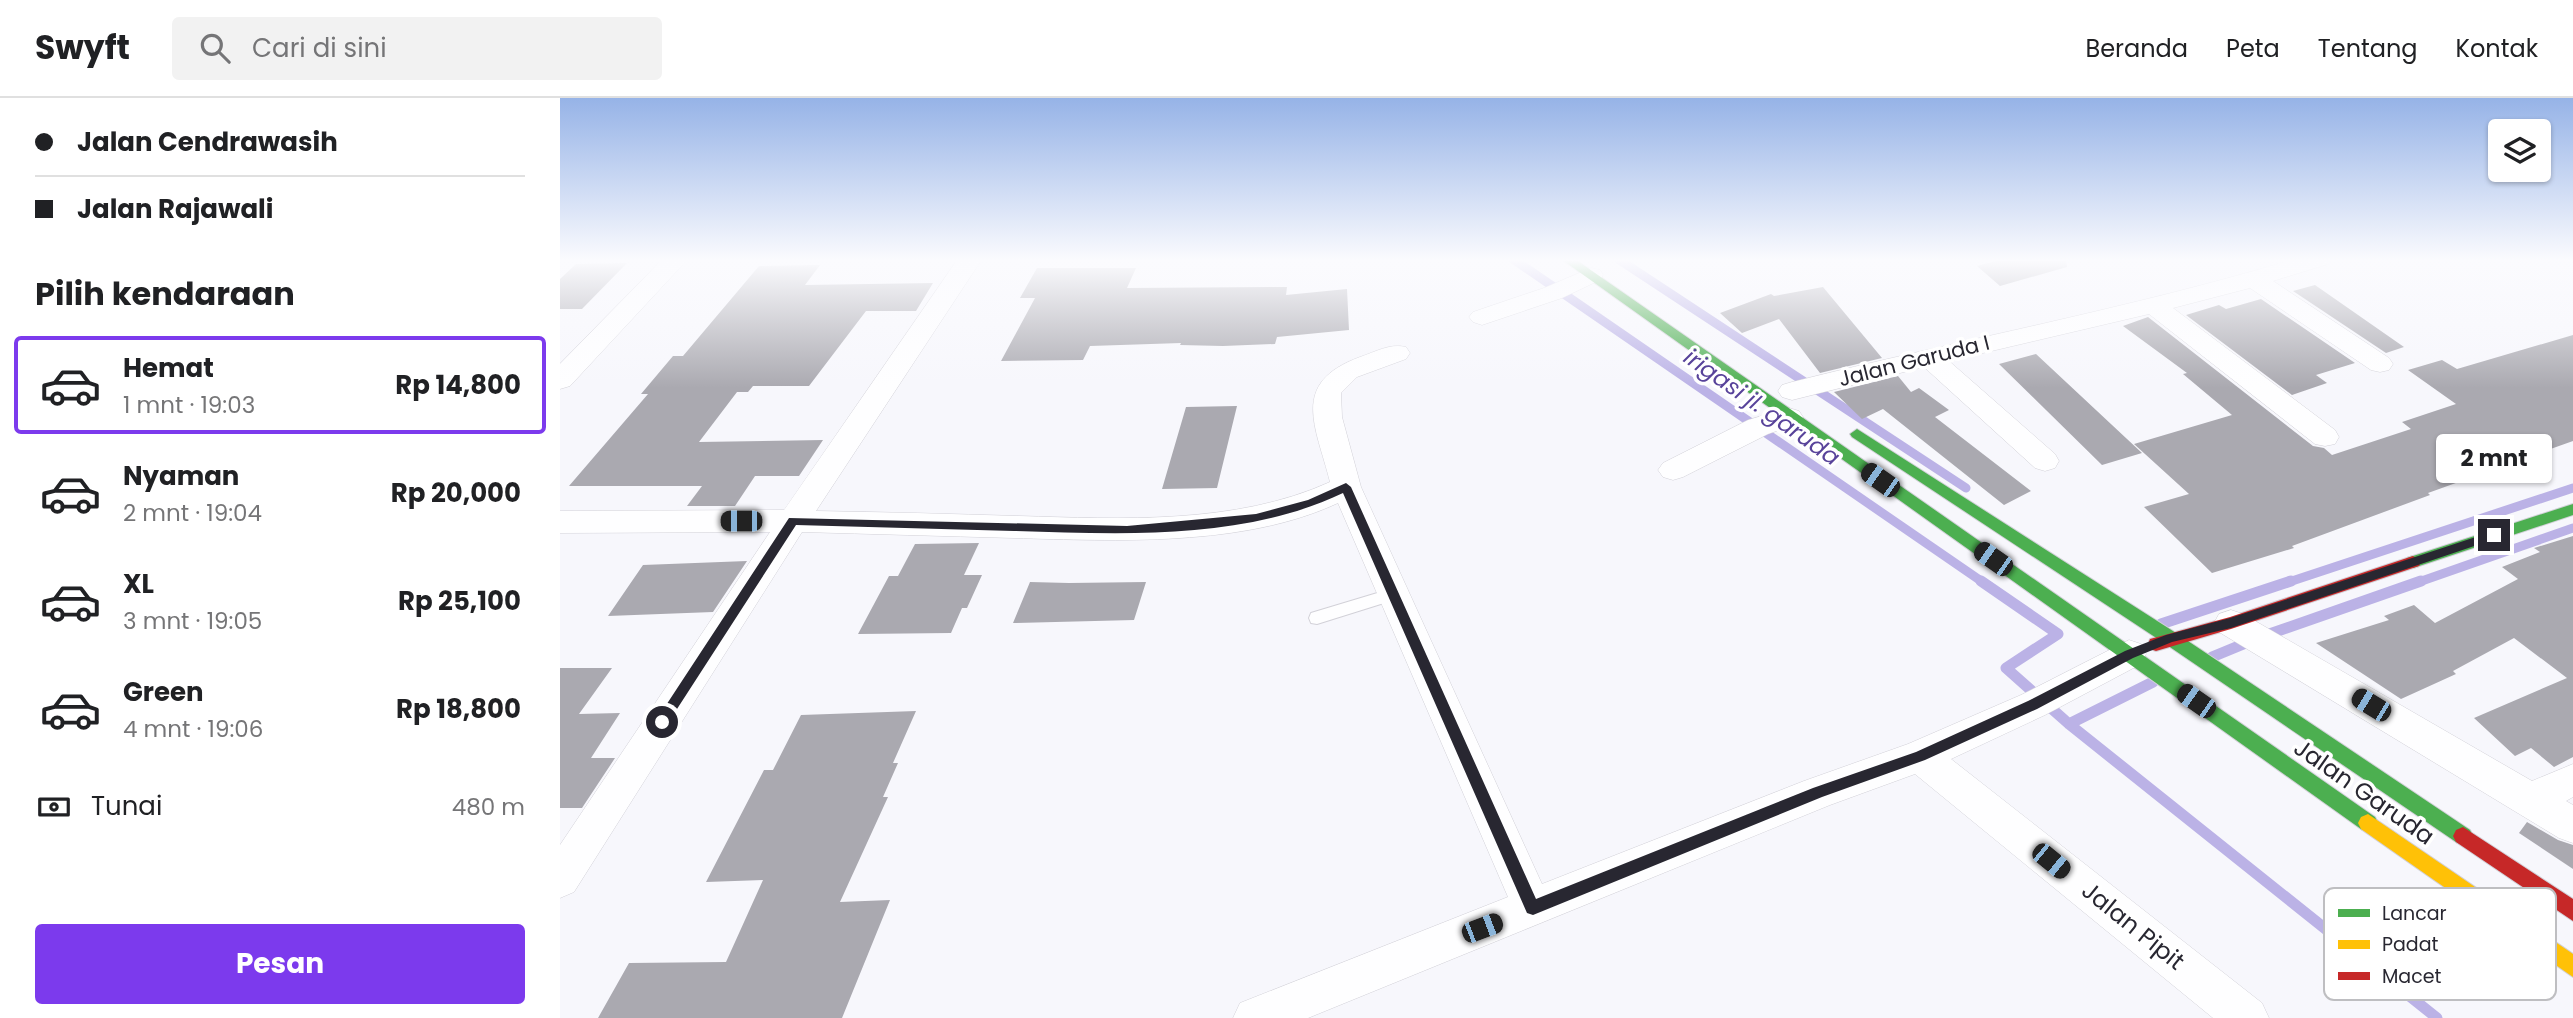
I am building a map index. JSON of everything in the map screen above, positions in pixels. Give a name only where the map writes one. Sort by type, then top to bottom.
[{"type":"main road","points":[[1634,302],[1788,397],[1815,406]]},
{"type":"main road","name":"Jalan Garuda","points":[[1788,397],[2129,654],[2461,888]]},
{"type":"main road","name":"Jalan Garuda","points":[[1838,421],[2170,638],[2539,888]]},
{"type":"main road","points":[[2129,654],[2170,638],[2231,623],[2573,509]]},
{"type":"main road","name":"Jalan Garuda","points":[[2556,899],[2573,911]]},
{"type":"main road","name":"Jalan Garuda","points":[[2556,955],[2573,967]]},
{"type":"street","points":[[560,380],[635,302]]},
{"type":"street","points":[[560,879],[793,521],[941,302]]},
{"type":"street","points":[[1482,317],[1525,302]]},
{"type":"street","name":"Jalan Garuda I","points":[[1673,470],[1753,430],[1788,397],[1928,356],[2170,302]]},
{"type":"street","points":[[2288,302],[2380,364]]},
{"type":"street","points":[[2154,306],[2325,437]]},
{"type":"street","points":[[1396,353],[1348,371],[1328,390],[1328,417],[1346,487],[1533,908]]},
{"type":"street","points":[[1928,356],[2045,461]]},
{"type":"street","points":[[560,522],[793,521],[1127,530],[1256,518],[1311,503],[1346,487]]},
{"type":"street","points":[[2231,623],[2573,826]]},
{"type":"street","points":[[1255,1018],[1817,793],[1920,756],[2045,699],[2129,654]]},
{"type":"street","name":"Jalan Pipit","points":[[1920,756],[2248,1018]]},
{"type":"street","points":[[2530,799],[2573,780]]},
{"type":"lane","points":[[1317,618],[1394,594]]},
{"type":"building","points":[[560,302],[589,302],[582,309],[560,309]]},
{"type":"building","points":[[729,302],[922,302],[916,311],[866,311],[809,386],[753,386],[748,392],[737,392],[699,442],[823,440],[799,476],[755,476],[735,506],[687,506],[702,486],[569,486],[648,394],[641,394],[673,356],[683,356]]},
{"type":"building","points":[[1033,302],[1348,302],[1349,330],[1277,337],[1275,344],[1090,346],[1083,360],[1001,361]]},
{"type":"building","points":[[1750,302],[1835,302],[1882,358],[1820,373],[1779,319],[1742,333],[1720,313]]},
{"type":"building","points":[[2251,302],[2265,302],[2355,363],[2316,375],[2327,383],[2292,395],[2186,315],[2219,305],[2226,309]]},
{"type":"building","points":[[2309,302],[2339,302],[2404,347],[2386,353]]},
{"type":"building","points":[[2148,317],[2313,446],[2324,448],[2332,455],[2411,429],[2402,422],[2456,404],[2408,370],[2442,360],[2457,369],[2573,335],[2573,441],[2428,493],[2430,495],[2292,546],[2294,548],[2212,573],[2144,507],[2189,494],[2134,444],[2232,415],[2183,374],[2187,373],[2123,326]]},
{"type":"building","points":[[2036,354],[2142,453],[2102,465],[1999,364]]},
{"type":"building","points":[[1898,376],[1911,392],[1919,388],[1949,410],[1935,417],[2031,491],[2004,505],[1883,409],[1862,419],[1834,392]]},
{"type":"building","points":[[1237,406],[1217,488],[1162,489],[1186,407]]},
{"type":"building","points":[[2573,536],[2573,757],[2554,767],[2531,748],[2515,756],[2474,718],[2567,678],[2514,638],[2453,671],[2456,674],[2401,699],[2316,643],[2389,620],[2384,616],[2414,605],[2435,623],[2518,579],[2502,567],[2540,552],[2534,548]]},
{"type":"building","points":[[979,543],[964,575],[982,575],[967,608],[962,608],[951,633],[858,634],[889,576],[898,576],[915,544]]},
{"type":"building","points":[[747,561],[713,612],[608,616],[643,565]]},
{"type":"building","points":[[1030,582],[1146,582],[1134,620],[1013,623]]},
{"type":"building","points":[[560,668],[612,668],[579,714],[620,713],[591,758],[615,758],[582,808],[560,808]]},
{"type":"building","points":[[916,711],[893,763],[898,763],[883,797],[888,797],[840,902],[890,900],[842,1018],[598,1018],[629,963],[726,962],[763,880],[706,882],[764,770],[773,770],[801,715]]},
{"type":"building","points":[[2527,822],[2558,840],[2573,845],[2573,869],[2519,833]]},
{"type":"waterway","name":"irigasi jl. garuda","points":[[1575,302],[1984,583]]},
{"type":"waterway","points":[[1683,302],[1966,488]]},
{"type":"waterway","points":[[2286,583],[2573,488]]},
{"type":"waterway","points":[[2416,583],[2573,528]]},
{"type":"waterway","points":[[1981,581],[2058,634],[2006,668],[2069,724]]},
{"type":"waterway","points":[[2161,624],[2291,581]]},
{"type":"waterway","points":[[2212,657],[2258,638],[2421,581]]},
{"type":"waterway","points":[[2069,724],[2153,682]]},
{"type":"waterway","points":[[2069,724],[2324,928]]},
{"type":"waterway","points":[[2414,1000],[2437,1018]]},
{"type":"traffic: fast","points":[[1628,302],[2368,823]]},
{"type":"traffic: fast","points":[[1857,434],[2170,638],[2463,836]]},
{"type":"traffic: fast","points":[[2413,562],[2573,509]]},
{"type":"traffic: slow","points":[[2368,823],[2461,888]]},
{"type":"traffic: slow","points":[[2556,955],[2573,967]]},
{"type":"traffic: jam","points":[[2156,644],[2231,623],[2413,562]]},
{"type":"traffic: jam","points":[[2463,836],[2539,888]]},
{"type":"traffic: jam","points":[[2556,899],[2573,911]]},
{"type":"route","points":[[662,722],[793,521],[1127,530],[1195,526],[1256,518],[1311,503],[1346,487],[1533,908],[1817,793],[1920,756],[2056,694],[2129,654],[2170,638],[2231,623],[2494,535]]}]
